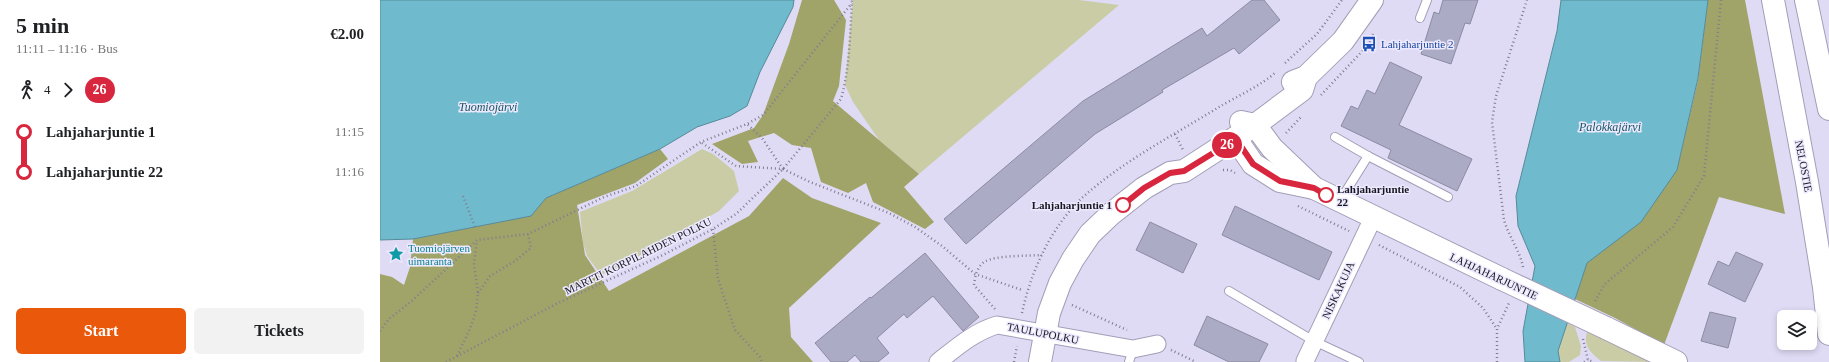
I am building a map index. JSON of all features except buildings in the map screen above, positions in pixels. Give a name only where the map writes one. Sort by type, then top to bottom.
[{"type":"main road","points":[[1040,362],[1049,314],[1060,283],[1073,259],[1090,234],[1111,214],[1144,188],[1170,173],[1184,171],[1244,129],[1294,82],[1306,77],[1343,41],[1372,0]]},
{"type":"main road","name":"NELOSTIE","points":[[1773,0],[1808,182],[1824,287],[1829,334]]},
{"type":"main road","points":[[1806,0],[1829,109]]},
{"type":"main road","points":[[1170,173],[1176,160],[1185,154],[1244,129]]},
{"type":"main road","name":"LAHJAHARJUNTIE","points":[[1244,129],[1253,164],[1280,181],[1314,188],[1373,218],[1676,362]]},
{"type":"street","name":"NISKAKUJA","points":[[1305,361],[1373,218]]},
{"type":"street","name":"TAULUPOLKU","points":[[938,362],[983,329],[997,325],[1045,334],[1131,356],[1157,344]]},
{"type":"lane","points":[[1420,18],[1427,0]]},
{"type":"lane","points":[[1335,137],[1368,156],[1448,197]]},
{"type":"lane","points":[[1339,201],[1368,156]]},
{"type":"lane","points":[[1229,291],[1314,341],[1359,362]]},
{"type":"path","points":[[1284,64],[1317,34],[1342,0]]},
{"type":"path","points":[[1508,234],[1504,220],[1492,122],[1496,96],[1527,0]]},
{"type":"path","points":[[1594,304],[1605,284],[1673,228],[1704,176],[1722,0]]},
{"type":"path","points":[[380,331],[389,319],[413,300],[477,240],[528,234],[604,197],[636,186],[701,142],[763,116],[852,1]]},
{"type":"path","name":"MARTTI KORPILAHDEN POLKU","points":[[446,362],[556,304],[663,255],[713,229],[736,214],[784,169],[841,99],[845,85],[849,50],[852,1]]},
{"type":"path","points":[[1014,362],[1019,329],[1032,278],[1042,256],[1059,226],[1083,198],[1117,170],[1279,69]]},
{"type":"path","points":[[747,124],[762,138],[784,169]]},
{"type":"path","points":[[1175,134],[1185,154]]},
{"type":"path","points":[[701,142],[736,166],[784,169],[810,182],[889,213],[915,227],[942,246],[975,274],[1022,290]]},
{"type":"path","points":[[1222,170],[1230,170],[1236,173]]},
{"type":"path","points":[[463,196],[475,228]]},
{"type":"path","points":[[1293,203],[1460,286],[1483,308],[1497,329],[1497,362]]},
{"type":"path","points":[[713,229],[718,279],[735,330],[760,357],[762,362]]},
{"type":"path","points":[[478,294],[490,276],[515,261],[531,248],[528,234]]},
{"type":"path","points":[[457,356],[470,329],[476,311],[478,294],[474,264],[477,240]]},
{"type":"path","points":[[1019,329],[998,313],[974,285],[975,274],[985,262],[1011,256],[1042,256]]},
{"type":"path","points":[[1072,305],[1130,331]]},
{"type":"path","points":[[1582,337],[1588,360]]},
{"type":"path","points":[[1157,344],[1196,362]]},
{"type":"path","points":[[1584,362],[1588,360],[1594,362]]},
{"type":"green space","points":[[802,0],[834,0],[846,20],[839,86],[833,101],[919,174],[904,187],[934,222],[925,229],[873,202],[866,183],[848,193],[821,182],[811,148],[792,145],[774,133],[748,141],[758,162],[742,164],[712,144],[754,128],[763,115],[789,44]]},
{"type":"green space","points":[[853,0],[1079,0],[1119,5],[919,174],[879,140],[853,102],[845,85]]},
{"type":"green space","points":[[1708,0],[1745,0],[1785,214],[1719,197],[1664,345],[1615,318],[1575,299],[1587,262],[1640,222],[1677,170],[1698,80]]},
{"type":"green space","points":[[660,149],[668,159],[635,183],[577,205],[585,255],[609,291],[749,216],[783,178],[812,198],[881,223],[789,308],[791,337],[813,362],[380,362],[380,274],[392,277],[404,285],[410,267],[413,239],[530,216],[546,198]]},
{"type":"green space","points":[[702,149],[713,154],[734,171],[739,191],[719,211],[651,250],[601,275],[587,256],[583,243],[580,212],[632,191]]},
{"type":"green space","points":[[1567,323],[1575,327],[1581,346],[1580,355],[1569,362],[1560,362],[1558,351]]},
{"type":"green space","points":[[1587,332],[1605,338],[1656,362],[1601,361],[1591,352],[1587,345]]},
{"type":"water","name":"Tuomiojärvi","points":[[380,0],[794,0],[793,7],[760,72],[747,106],[730,116],[697,127],[660,149],[546,198],[531,216],[413,239],[380,240]]},
{"type":"water","name":"Palokkajärvi","points":[[1561,0],[1708,0],[1698,78],[1677,170],[1641,222],[1587,263],[1558,351],[1560,362],[1525,362],[1523,331],[1535,266],[1518,226],[1516,196],[1557,31]]},
{"type":"bus line","name":"26","points":[[1123,205],[1144,188],[1170,173],[1184,171],[1236,139],[1253,164],[1280,181],[1314,188],[1326,195]]},
{"type":"place","name":"Lahjaharjuntie 2","points":[[1369,44]]},
{"type":"place","name":"Lahjaharjuntie 22","points":[[1326,195]]},
{"type":"place","name":"Lahjaharjuntie 1","points":[[1123,205]]},
{"type":"place","name":"Tuomiojärven uimaranta","points":[[396,254]]}]
